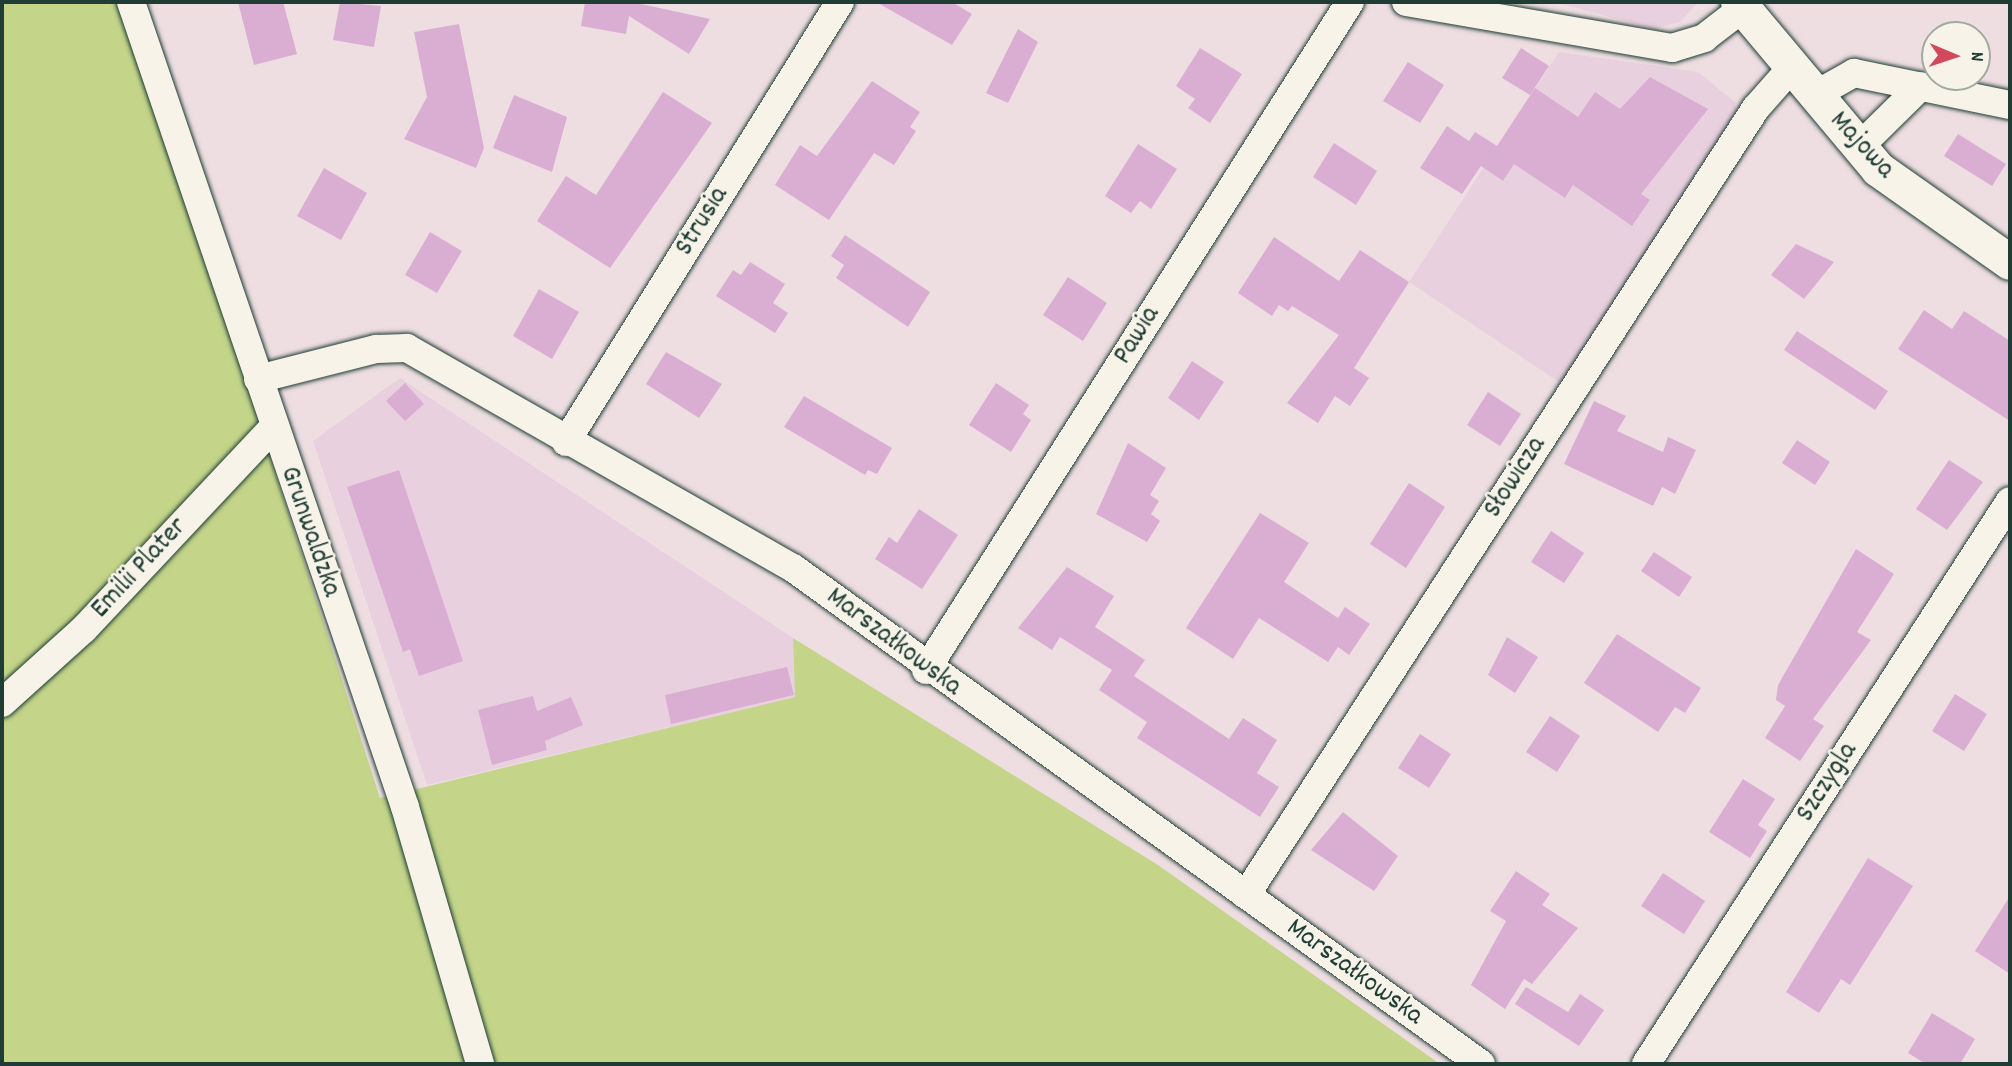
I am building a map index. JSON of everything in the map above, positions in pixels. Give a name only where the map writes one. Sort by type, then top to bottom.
[{"type":"street","name":"Grunwaldzka","points":[[131,2],[258,379],[272,428],[405,807],[480,1064]]},
{"type":"street","name":"Strusia","points":[[566,442],[840,2]]},
{"type":"street","name":"Pawia","points":[[926,670],[1350,2]]},
{"type":"street","points":[[1406,2],[1672,48],[1703,38],[1740,5]]},
{"type":"street","name":"Majowa","points":[[1740,5],[1858,148],[1935,215],[2010,262]]},
{"type":"street","name":"Słowicza","points":[[1246,895],[1756,108],[1793,66]]},
{"type":"street","points":[[1815,95],[1854,73],[1921,86]]},
{"type":"street","points":[[1858,148],[1921,86]]},
{"type":"street","points":[[1944,91],[2010,105]]},
{"type":"street","name":"Marszałkowska","points":[[258,379],[376,349],[407,348],[566,442],[793,568],[926,670],[1246,895],[1480,1064]]},
{"type":"street","name":"Emilii Plater","points":[[2,704],[84,629],[272,428]]},
{"type":"street","name":"Szczygla","points":[[1646,1064],[2010,501]]},
{"type":"shaded area","points":[[1556,2],[1699,2],[1680,22],[1653,29]]},
{"type":"shaded area","points":[[1559,52],[1698,72],[1735,102],[1737,115],[1562,384],[1409,282]]},
{"type":"shaded area","points":[[400,378],[793,638],[795,697],[427,785],[313,441]]},
{"type":"green space","points":[[2,2],[124,2],[380,798],[795,697],[793,638],[1158,865],[1440,1064],[2,1064]]},
{"type":"building","points":[[238,2],[283,2],[297,54],[254,65]]},
{"type":"building","points":[[340,2],[381,6],[374,47],[333,40]]},
{"type":"building","points":[[585,2],[632,2],[710,19],[689,54],[629,16],[626,34],[581,26]]},
{"type":"building","points":[[876,2],[952,2],[972,14],[952,45]]},
{"type":"building","points":[[459,24],[484,148],[476,168],[404,139],[427,97],[414,32]]},
{"type":"building","points":[[1018,29],[1038,42],[1008,103],[986,93]]},
{"type":"building","points":[[1200,48],[1242,74],[1210,123],[1188,108],[1195,99],[1176,86]]},
{"type":"building","points":[[1521,48],[1549,66],[1530,95],[1502,78]]},
{"type":"building","points":[[1408,62],[1444,85],[1420,123],[1383,101]]},
{"type":"building","points":[[1650,77],[1708,109],[1641,194],[1650,200],[1632,226],[1573,185],[1565,198],[1514,164],[1503,181],[1481,166],[1462,194],[1420,168],[1447,126],[1469,141],[1475,132],[1497,146],[1535,88],[1578,117],[1595,92],[1620,109]]},
{"type":"building","points":[[872,81],[920,112],[910,127],[916,131],[894,165],[874,153],[829,220],[775,185],[800,145],[817,156]]},
{"type":"building","points":[[663,92],[712,123],[610,268],[537,221],[566,176],[596,195]]},
{"type":"building","points":[[514,95],[567,117],[552,172],[493,148]]},
{"type":"building","points":[[1958,134],[2006,164],[1992,186],[1944,156]]},
{"type":"building","points":[[1334,143],[1377,171],[1356,205],[1313,177]]},
{"type":"building","points":[[1138,144],[1177,169],[1151,209],[1140,201],[1131,213],[1105,196]]},
{"type":"building","points":[[324,168],[367,193],[341,240],[297,216]]},
{"type":"building","points":[[430,232],[462,251],[437,293],[405,275]]},
{"type":"building","points":[[845,235],[930,292],[908,327],[836,278],[844,265],[831,256]]},
{"type":"building","points":[[1274,237],[1339,281],[1360,250],[1409,282],[1354,368],[1369,378],[1350,406],[1335,396],[1318,423],[1287,403],[1339,335],[1292,306],[1288,311],[1279,305],[1272,316],[1238,293]]},
{"type":"building","points":[[1796,244],[1834,262],[1804,299],[1771,275]]},
{"type":"building","points":[[750,262],[785,284],[773,303],[788,313],[775,333],[716,296],[733,270],[741,275]]},
{"type":"building","points":[[1068,277],[1107,303],[1083,341],[1043,315]]},
{"type":"building","points":[[539,289],[579,312],[552,359],[513,336]]},
{"type":"building","points":[[1924,310],[1952,329],[1964,311],[2010,341],[2010,421],[1898,349]]},
{"type":"building","points":[[1797,331],[1888,391],[1875,410],[1784,350]]},
{"type":"building","points":[[666,352],[722,384],[699,418],[646,384]]},
{"type":"building","points":[[1192,361],[1224,382],[1199,420],[1168,398]]},
{"type":"building","points":[[405,383],[424,404],[405,421],[386,401]]},
{"type":"building","points":[[996,383],[1029,405],[1023,414],[1031,420],[1011,452],[969,425]]},
{"type":"building","points":[[1488,392],[1521,414],[1500,446],[1467,425]]},
{"type":"building","points":[[804,396],[892,448],[877,474],[868,470],[865,475],[784,427]]},
{"type":"building","points":[[1594,401],[1626,416],[1617,431],[1663,452],[1668,437],[1696,450],[1675,494],[1662,487],[1653,506],[1564,464]]},
{"type":"building","points":[[1797,440],[1830,462],[1815,485],[1782,463]]},
{"type":"building","points":[[1128,443],[1166,468],[1150,495],[1159,501],[1151,514],[1160,521],[1147,542],[1096,514]]},
{"type":"building","points":[[1949,460],[1983,482],[1947,530],[1916,509]]},
{"type":"building","points":[[399,470],[463,661],[419,676],[410,649],[403,652],[347,487]]},
{"type":"building","points":[[1409,483],[1445,507],[1406,568],[1370,544]]},
{"type":"building","points":[[919,509],[958,535],[922,589],[875,559],[889,537],[897,543]]},
{"type":"building","points":[[1260,513],[1309,543],[1284,582],[1338,618],[1345,607],[1370,624],[1349,655],[1338,647],[1328,662],[1259,618],[1233,659],[1186,628]]},
{"type":"building","points":[[1551,531],[1584,553],[1564,583],[1531,562]]},
{"type":"building","points":[[1856,549],[1894,574],[1857,632],[1871,640],[1813,719],[1824,726],[1800,761],[1765,738],[1785,706],[1776,700],[1778,685]]},
{"type":"building","points":[[1654,552],[1692,577],[1679,597],[1641,571]]},
{"type":"building","points":[[1067,567],[1114,596],[1095,627],[1145,660],[1134,676],[1229,739],[1243,718],[1277,740],[1257,773],[1279,787],[1260,817],[1137,738],[1147,722],[1099,690],[1112,670],[1060,637],[1052,650],[1018,628]]},
{"type":"building","points":[[1617,634],[1701,688],[1685,713],[1675,707],[1658,732],[1584,683]]},
{"type":"building","points":[[1507,637],[1538,657],[1515,693],[1488,675]]},
{"type":"building","points":[[787,667],[794,695],[671,724],[665,695]]},
{"type":"building","points":[[1955,694],[1987,714],[1964,751],[1932,731]]},
{"type":"building","points":[[533,696],[537,711],[571,697],[583,725],[545,741],[547,750],[492,765],[478,710]]},
{"type":"building","points":[[1550,716],[1580,736],[1557,772],[1526,752]]},
{"type":"building","points":[[1420,734],[1451,754],[1429,788],[1398,768]]},
{"type":"building","points":[[1743,779],[1775,799],[1758,825],[1767,831],[1750,858],[1709,832]]},
{"type":"building","points":[[1343,812],[1398,856],[1374,891],[1311,850]]},
{"type":"building","points":[[1868,858],[1913,886],[1850,985],[1841,979],[1819,1013],[1786,992]]},
{"type":"building","points":[[1516,871],[1550,894],[1542,905],[1578,928],[1532,984],[1524,979],[1505,1009],[1471,985],[1506,921],[1490,911]]},
{"type":"building","points":[[1663,873],[1705,901],[1684,934],[1641,906]]},
{"type":"building","points":[[2010,896],[2010,974],[1975,951]]},
{"type":"building","points":[[1526,987],[1568,1012],[1580,994],[1604,1010],[1579,1046],[1515,1004]]},
{"type":"building","points":[[1932,1013],[1975,1039],[1960,1064],[1926,1064],[1908,1053]]}]
